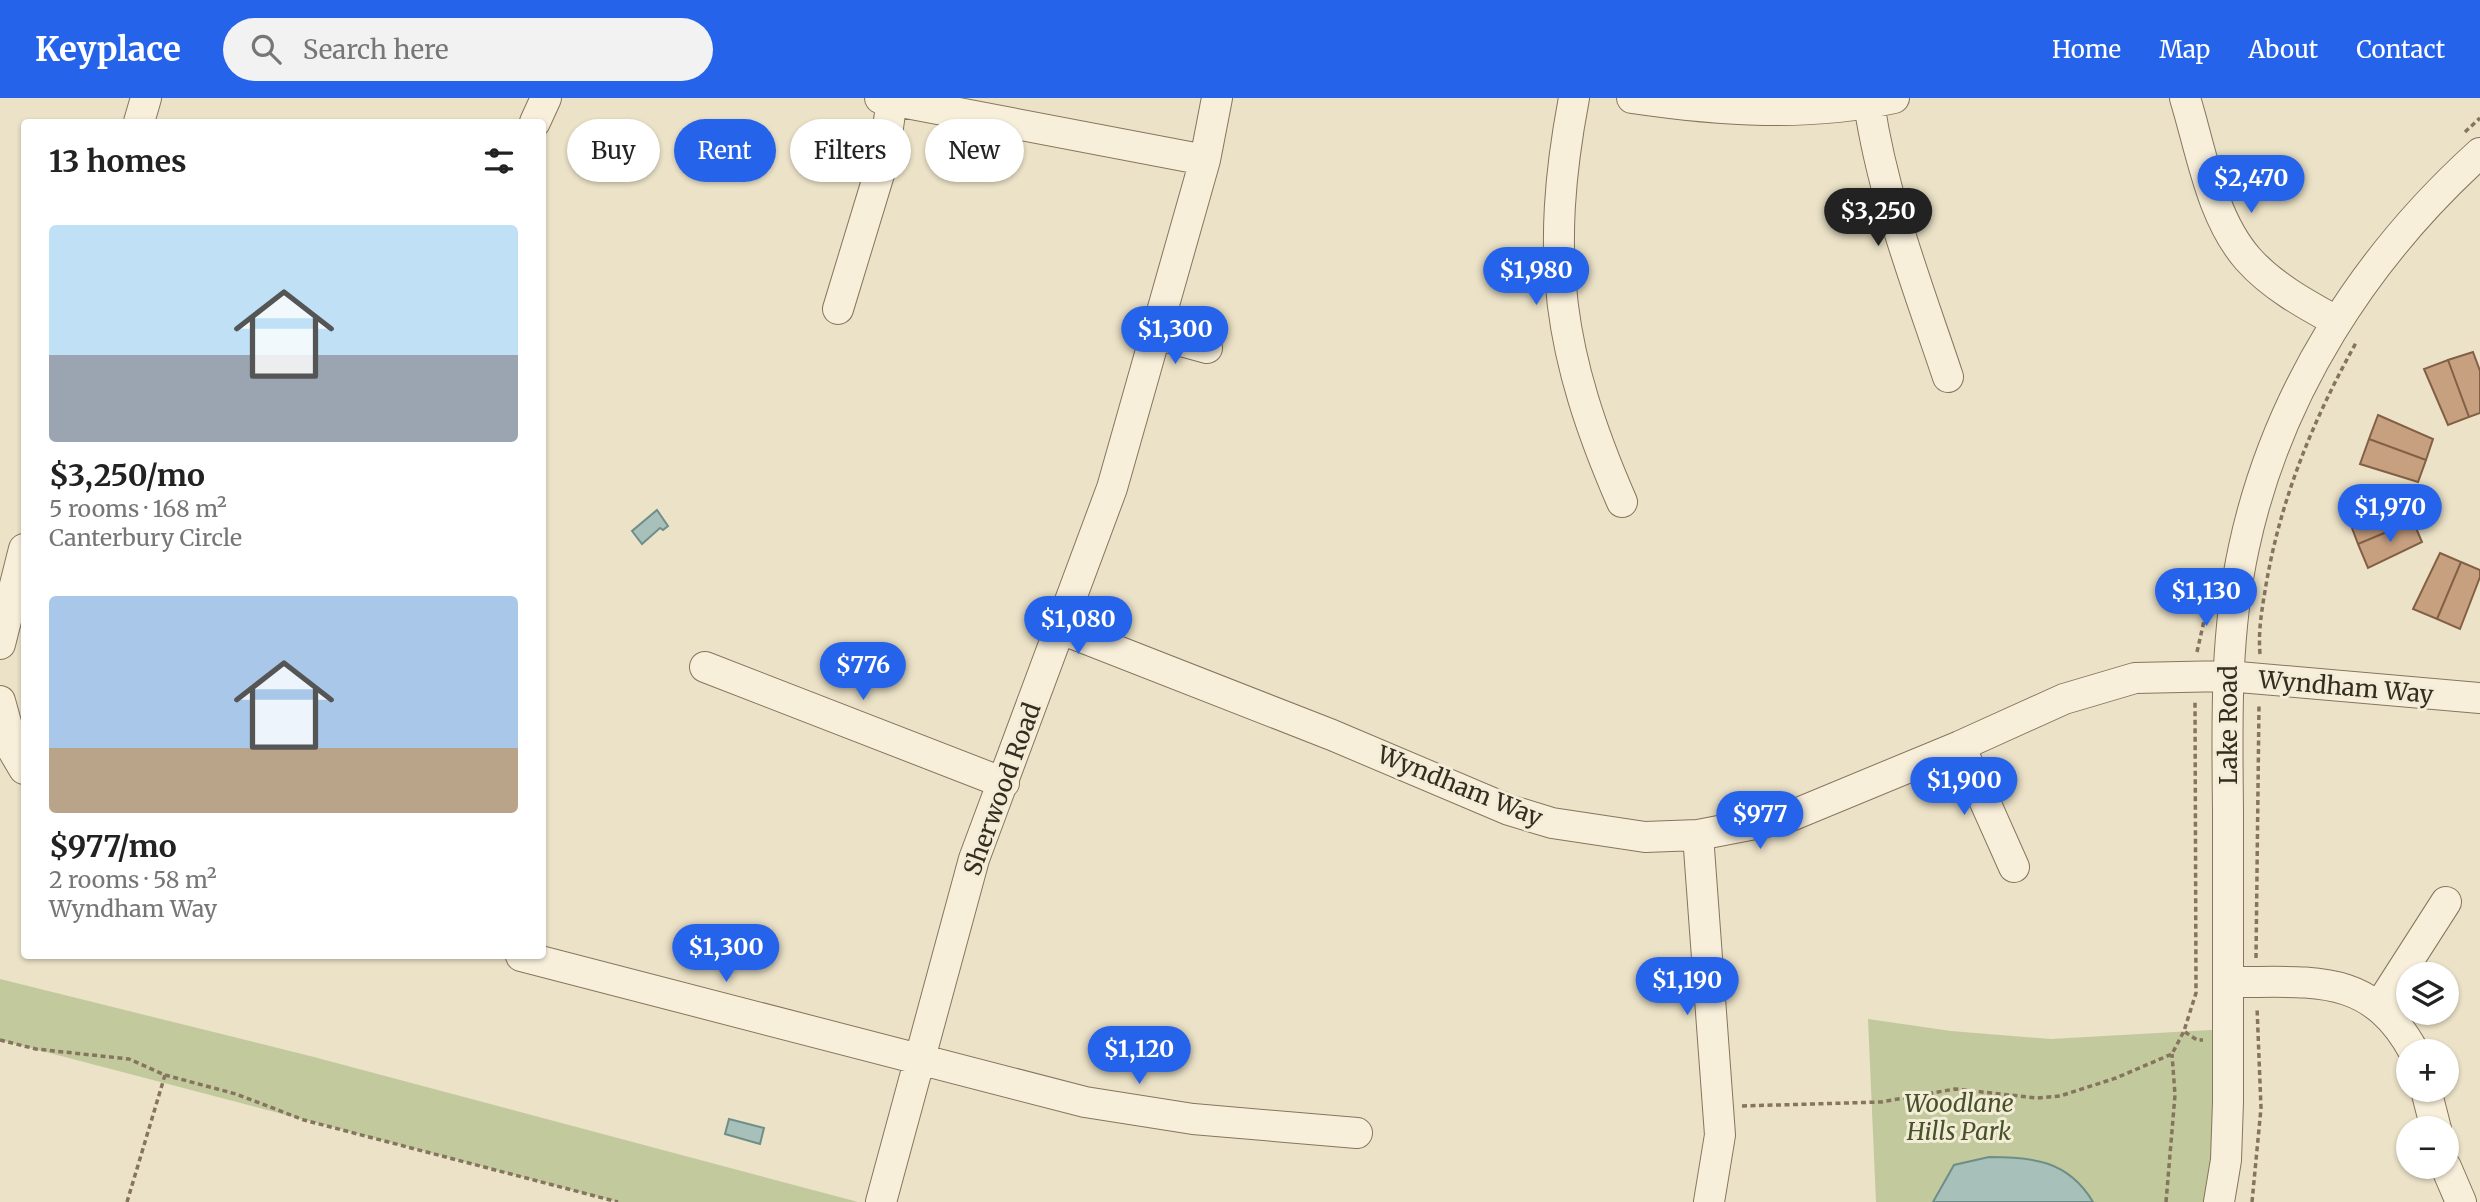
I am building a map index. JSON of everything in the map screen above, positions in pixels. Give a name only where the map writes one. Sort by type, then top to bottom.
[{"type":"street","points":[[140,119],[146,98]]},
{"type":"street","points":[[536,119],[546,98]]},
{"type":"street","name":"Sherwood Road","points":[[881,1202],[958,910],[1105,513],[1205,160],[1217,98]]},
{"type":"street","points":[[1573,98],[1560,185],[1557,243],[1560,294],[1566,340],[1580,394],[1622,502]]},
{"type":"street","points":[[1633,98],[1732,110],[1830,108],[1882,101],[1876,150],[1890,206],[1948,377]]},
{"type":"street","points":[[2185,98],[2214,194],[2228,228],[2247,257],[2270,280],[2336,321]]},
{"type":"street","points":[[838,309],[883,161],[886,99],[1205,160]]},
{"type":"street","name":"Lake Road","points":[[2219,1202],[2226,1160],[2227,676],[2235,595],[2255,504],[2288,416],[2336,321],[2382,255],[2415,217],[2480,153]]},
{"type":"street","points":[[1156,334],[1207,348]]},
{"type":"street","points":[[0,644],[21,561]]},
{"type":"street","name":"Wyndham Way","points":[[1061,629],[1332,734],[1509,810],[1552,823],[1645,837],[1698,835],[1786,818],[1961,747],[2097,687],[2196,664],[2227,676],[2480,698]]},
{"type":"street","points":[[705,667],[1003,783]]},
{"type":"street","points":[[0,701],[14,752],[21,764]]},
{"type":"street","points":[[1961,747],[2014,867]]},
{"type":"street","points":[[1698,835],[1719,1107],[1718,1159],[1709,1202]]},
{"type":"street","points":[[2380,1005],[2446,902]]},
{"type":"street","points":[[532,959],[918,1061],[1085,1102],[1149,1113],[1357,1133]]},
{"type":"street","points":[[2228,982],[2316,983],[2340,987],[2380,1005],[2402,1028],[2408,1039]]},
{"type":"street","points":[[2451,1179],[2461,1202]]},
{"type":"path","points":[[2166,1202],[2175,1095],[2172,1054],[2184,1031],[2196,993],[2196,664]]},
{"type":"path","points":[[2184,1031],[2197,1040]]},
{"type":"path","points":[[0,1040],[36,1049],[130,1059],[165,1075],[236,1094],[304,1121],[618,1202]]},
{"type":"path","points":[[1719,1107],[1881,1102],[1955,1089],[2037,1098],[2060,1096],[2116,1078],[2172,1054]]},
{"type":"path","points":[[128,1202],[165,1075]]},
{"type":"green space","points":[[0,979],[310,1056],[858,1202],[618,1202],[0,1040]]},
{"type":"green space","name":"Woodlane Hills Park","points":[[1868,1019],[1951,1031],[2051,1039],[2228,1029],[2219,1202],[1876,1202]]},
{"type":"water","points":[[657,510],[668,526],[663,530],[660,528],[642,544],[632,531]]},
{"type":"water","points":[[729,1119],[764,1128],[760,1144],[725,1134]]},
{"type":"water","points":[[1989,1157],[2034,1160],[2060,1169],[2083,1188],[2093,1202],[1933,1202],[1954,1165]]},
{"type":"building","points":[[2473,352],[2480,371],[2480,413],[2469,417],[2448,360]]},
{"type":"building","points":[[2448,360],[2469,417],[2448,425],[2424,369]]},
{"type":"building","points":[[2378,415],[2433,439],[2426,460],[2369,439]]},
{"type":"building","points":[[2369,439],[2426,460],[2418,482],[2360,464]]},
{"type":"building","points":[[2404,500],[2413,521],[2358,544],[2349,520]]},
{"type":"building","points":[[2413,521],[2422,542],[2368,568],[2358,544]]},
{"type":"building","points":[[2440,553],[2461,562],[2437,619],[2413,609]]},
{"type":"building","points":[[2461,562],[2480,570],[2480,577],[2460,629],[2437,619]]}]
